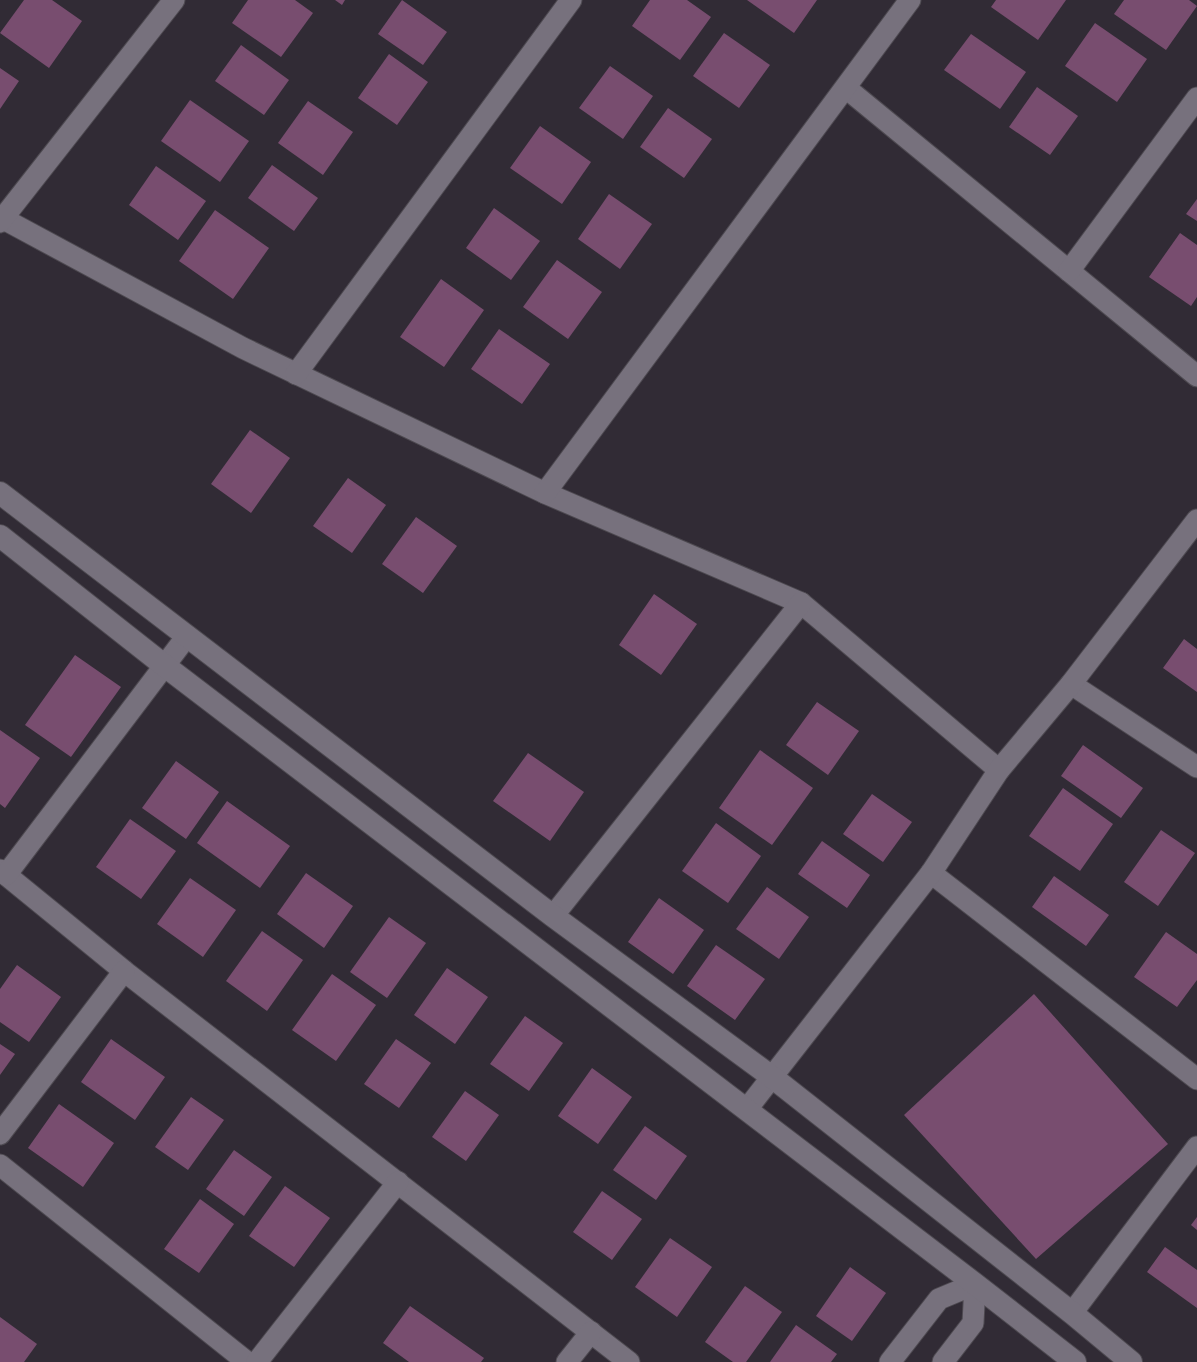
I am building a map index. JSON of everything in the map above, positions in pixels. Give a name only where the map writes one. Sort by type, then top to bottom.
[{"type":"street","points":[[296,374],[571,0]]},
{"type":"street","points":[[545,494],[910,0]]},
{"type":"street","points":[[165,3],[1,219],[242,348],[545,494],[801,603],[999,770]]},
{"type":"street","points":[[846,88],[1197,376]]},
{"type":"street","points":[[1069,271],[1197,98]]},
{"type":"street","points":[[0,493],[553,916],[772,1077],[1072,1313],[1131,1362]]},
{"type":"street","points":[[747,1109],[931,873],[999,770],[1071,684],[1197,520]]},
{"type":"street","points":[[0,536],[165,666],[747,1109],[1074,1362]]},
{"type":"street","points":[[553,916],[801,603]]},
{"type":"street","points":[[187,636],[3,873],[124,970],[630,1362]]},
{"type":"street","points":[[1071,684],[1197,767]]},
{"type":"street","points":[[931,873],[1197,1079]]},
{"type":"street","points":[[0,1134],[124,970]]},
{"type":"street","points":[[1072,1313],[1197,1147]]},
{"type":"street","points":[[0,1165],[247,1362]]},
{"type":"street","points":[[257,1362],[398,1182]]},
{"type":"street","points":[[890,1362],[939,1299],[975,1284]]},
{"type":"street","points":[[943,1362],[973,1323],[975,1284]]},
{"type":"street","points":[[567,1362],[591,1332]]},
{"type":"building","points":[[24,0],[52,0],[82,21],[49,68],[0,33]]},
{"type":"building","points":[[248,0],[295,0],[313,13],[281,57],[232,23]]},
{"type":"building","points":[[335,0],[345,0],[342,5]]},
{"type":"building","points":[[402,0],[447,32],[423,65],[378,34]]},
{"type":"building","points":[[650,0],[687,0],[711,17],[680,60],[632,26]]},
{"type":"building","points":[[747,0],[817,0],[794,33]]},
{"type":"building","points":[[996,0],[1066,0],[1038,40],[991,7]]},
{"type":"building","points":[[1124,0],[1189,0],[1197,6],[1166,50],[1114,14]]},
{"type":"building","points":[[1095,23],[1147,59],[1117,102],[1065,66]]},
{"type":"building","points":[[724,33],[770,65],[739,108],[693,76]]},
{"type":"building","points":[[971,34],[1026,72],[1000,109],[944,70]]},
{"type":"building","points":[[241,45],[289,80],[264,115],[215,81]]},
{"type":"building","points":[[389,54],[428,82],[397,125],[358,98]]},
{"type":"building","points":[[610,66],[653,96],[623,139],[579,108]]},
{"type":"building","points":[[0,68],[19,81],[0,109]]},
{"type":"building","points":[[1037,87],[1078,116],[1050,155],[1009,127]]},
{"type":"building","points":[[190,100],[249,141],[220,182],[161,141]]},
{"type":"building","points":[[308,101],[353,132],[323,175],[278,143]]},
{"type":"building","points":[[668,108],[712,139],[684,178],[640,147]]},
{"type":"building","points":[[540,126],[591,162],[562,204],[510,168]]},
{"type":"building","points":[[272,165],[318,198],[294,231],[248,198]]},
{"type":"building","points":[[156,166],[206,201],[178,240],[129,205]]},
{"type":"building","points":[[609,194],[652,224],[620,269],[578,239]]},
{"type":"building","points":[[1197,199],[1197,221],[1186,214]]},
{"type":"building","points":[[494,208],[540,241],[511,280],[466,248]]},
{"type":"building","points":[[215,210],[269,248],[233,299],[179,261]]},
{"type":"building","points":[[1180,233],[1197,245],[1197,297],[1191,306],[1149,277]]},
{"type":"building","points":[[557,260],[602,292],[568,339],[523,307]]},
{"type":"building","points":[[441,279],[484,310],[444,367],[400,337]]},
{"type":"building","points":[[499,329],[550,364],[522,404],[471,369]]},
{"type":"building","points":[[250,430],[290,458],[251,513],[211,484]]},
{"type":"building","points":[[348,478],[386,505],[352,553],[313,526]]},
{"type":"building","points":[[416,517],[457,546],[423,593],[382,564]]},
{"type":"building","points":[[654,594],[697,624],[661,675],[619,645]]},
{"type":"building","points":[[1184,639],[1197,649],[1197,692],[1163,668]]},
{"type":"building","points":[[75,655],[121,687],[71,757],[25,725]]},
{"type":"building","points":[[817,702],[859,731],[828,775],[786,745]]},
{"type":"building","points":[[0,730],[40,758],[5,808],[0,804]]},
{"type":"building","points":[[1083,745],[1143,788],[1121,818],[1061,776]]},
{"type":"building","points":[[760,750],[813,788],[772,845],[719,808]]},
{"type":"building","points":[[528,753],[584,792],[550,841],[493,801]]},
{"type":"building","points":[[176,761],[219,792],[186,839],[142,808]]},
{"type":"building","points":[[1063,788],[1113,824],[1080,871],[1029,836]]},
{"type":"building","points":[[872,794],[912,822],[883,862],[843,834]]},
{"type":"building","points":[[227,801],[290,846],[260,888],[197,843]]},
{"type":"building","points":[[130,819],[176,851],[141,899],[96,867]]},
{"type":"building","points":[[716,823],[761,856],[728,903],[682,871]]},
{"type":"building","points":[[1161,830],[1195,853],[1158,906],[1124,882]]},
{"type":"building","points":[[822,841],[870,875],[847,908],[798,874]]},
{"type":"building","points":[[306,873],[353,906],[324,948],[277,914]]},
{"type":"building","points":[[1054,876],[1109,915],[1086,946],[1032,907]]},
{"type":"building","points":[[190,878],[236,910],[203,957],[157,924]]},
{"type":"building","points":[[767,887],[809,917],[779,959],[736,929]]},
{"type":"building","points":[[659,898],[704,930],[673,974],[628,942]]},
{"type":"building","points":[[389,917],[426,943],[387,998],[350,972]]},
{"type":"building","points":[[262,931],[303,960],[267,1011],[226,981]]},
{"type":"building","points":[[1166,932],[1197,954],[1197,980],[1177,1007],[1134,977]]},
{"type":"building","points":[[716,945],[765,979],[735,1020],[687,986]]},
{"type":"building","points":[[17,965],[61,997],[29,1042],[0,1022],[0,989]]},
{"type":"building","points":[[447,968],[488,997],[455,1044],[414,1015]]},
{"type":"building","points":[[332,974],[376,1005],[336,1061],[292,1030]]},
{"type":"building","points":[[1034,994],[1168,1144],[1036,1259],[904,1115]]},
{"type":"building","points":[[525,1016],[563,1043],[529,1091],[490,1064]]},
{"type":"building","points":[[111,1039],[165,1077],[135,1120],[81,1082]]},
{"type":"building","points":[[396,1039],[431,1063],[399,1108],[364,1084]]},
{"type":"building","points":[[0,1044],[15,1054],[0,1075]]},
{"type":"building","points":[[592,1068],[632,1097],[598,1144],[558,1116]]},
{"type":"building","points":[[465,1091],[499,1115],[466,1161],[432,1137]]},
{"type":"building","points":[[191,1097],[224,1120],[188,1170],[155,1147]]},
{"type":"building","points":[[59,1104],[114,1143],[83,1187],[28,1148]]},
{"type":"building","points":[[645,1126],[687,1156],[656,1200],[613,1170]]},
{"type":"building","points":[[234,1150],[272,1177],[244,1216],[206,1189]]},
{"type":"building","points":[[285,1186],[330,1218],[294,1267],[249,1236]]},
{"type":"building","points":[[602,1191],[642,1219],[612,1260],[573,1232]]},
{"type":"building","points":[[200,1199],[234,1224],[199,1273],[164,1249]]},
{"type":"building","points":[[1197,1217],[1197,1230],[1191,1225]]},
{"type":"building","points":[[670,1238],[712,1267],[677,1317],[635,1287]]},
{"type":"building","points":[[1165,1247],[1197,1270],[1197,1308],[1147,1272]]},
{"type":"building","points":[[850,1267],[886,1293],[852,1341],[816,1316]]},
{"type":"building","points":[[745,1286],[782,1312],[746,1362],[733,1362],[705,1342]]},
{"type":"building","points":[[410,1306],[484,1358],[481,1362],[409,1362],[383,1343]]},
{"type":"building","points":[[0,1317],[37,1344],[24,1362],[0,1362]]},
{"type":"building","points":[[796,1325],[837,1354],[831,1362],[770,1362]]}]
